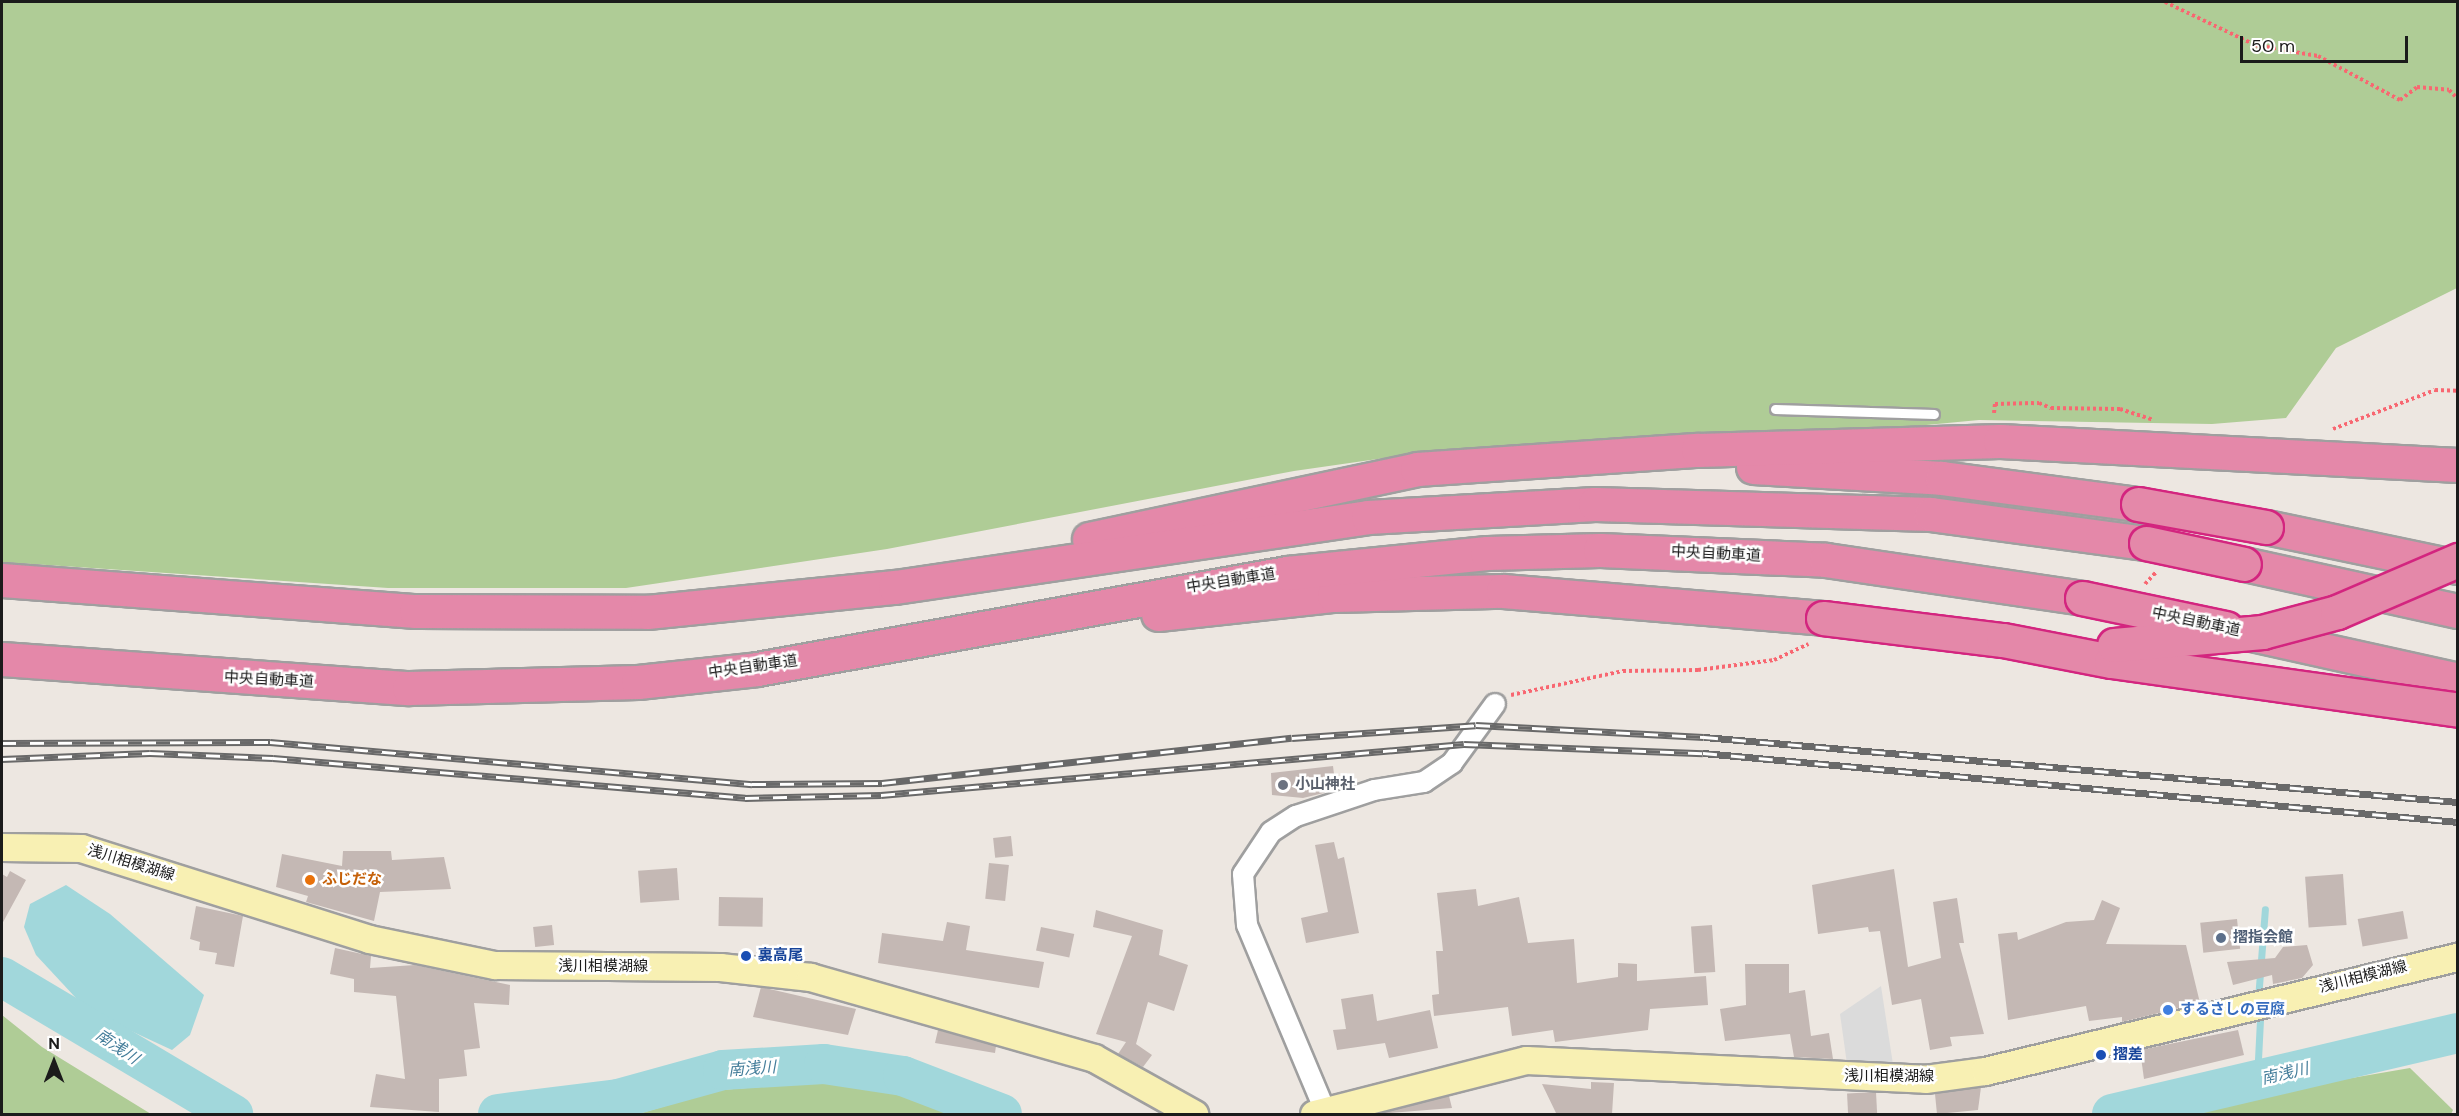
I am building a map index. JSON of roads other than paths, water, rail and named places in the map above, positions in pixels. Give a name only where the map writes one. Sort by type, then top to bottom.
[{"type":"highway","points":[[760,604],[1417,469],[1861,443],[2000,441],[2457,465]]},
{"type":"highway","points":[[1586,459],[1942,478],[2138,504],[2266,527],[2457,567]]},
{"type":"highway","points":[[2,580],[416,611],[556,614],[760,604],[1147,552],[1256,531],[1486,507],[1689,503],[1931,514],[2146,543],[2457,611]]},
{"type":"highway","name":"中央自動車道","points":[[2,659],[236,679],[503,687],[638,682],[869,648],[1213,583],[1486,554],[1651,551],[1826,560],[2082,598],[2457,680]]},
{"type":"highway","points":[[869,648],[1285,599],[1430,591],[1716,605],[1819,630],[2003,640],[2156,644],[2251,634],[2337,612],[2457,560]]},
{"type":"highway","points":[[2003,640],[2111,661],[2457,710]]},
{"type":"main road","name":"浅川相模湖線","points":[[2,847],[81,848],[369,939],[495,965],[720,967],[810,977],[1095,1058],[1194,1114]]},
{"type":"main road","name":"浅川相模湖線","points":[[1320,1114],[1526,1060],[1925,1079],[1985,1071],[2457,957]]},
{"type":"street","points":[[1320,1114],[1247,925],[1243,874],[1271,832],[1296,816],[1374,790],[1424,782],[1452,763],[1495,704]]},
{"type":"lane","points":[[1775,409],[1934,414]]},
{"type":"water","points":[[66,885],[110,914],[204,995],[190,1035],[172,1050],[88,1011],[36,955],[24,927],[30,904]]},
{"type":"waterway","points":[[2258,999],[2265,909]]},
{"type":"waterway","name":"南浅川","points":[[2,977],[233,1114]]},
{"type":"waterway","points":[[2257,1079],[2260,1019]]},
{"type":"waterway","name":"南浅川","points":[[2112,1114],[2458,1033]]},
{"type":"waterway","name":"南浅川","points":[[498,1114],[618,1099],[723,1070],[824,1064],[903,1076],[1002,1114]]},
{"type":"railway","points":[[2,743],[270,742],[752,784],[882,783],[1292,738],[1476,725],[1704,737],[2458,802]]},
{"type":"railway","points":[[2,759],[150,753],[273,758],[745,798],[881,795],[1464,744],[1703,753],[2458,822]]},
{"type":"place","name":"小山神社","points":[[1283,785]]},
{"type":"place","name":"ふじだな","points":[[310,880]]},
{"type":"place","name":"摺指会館","points":[[2221,938]]},
{"type":"place","name":"裏高尾","points":[[746,956]]},
{"type":"place","name":"するさしの豆腐","points":[[2168,1010]]},
{"type":"place","name":"摺差","points":[[2101,1055]]}]
